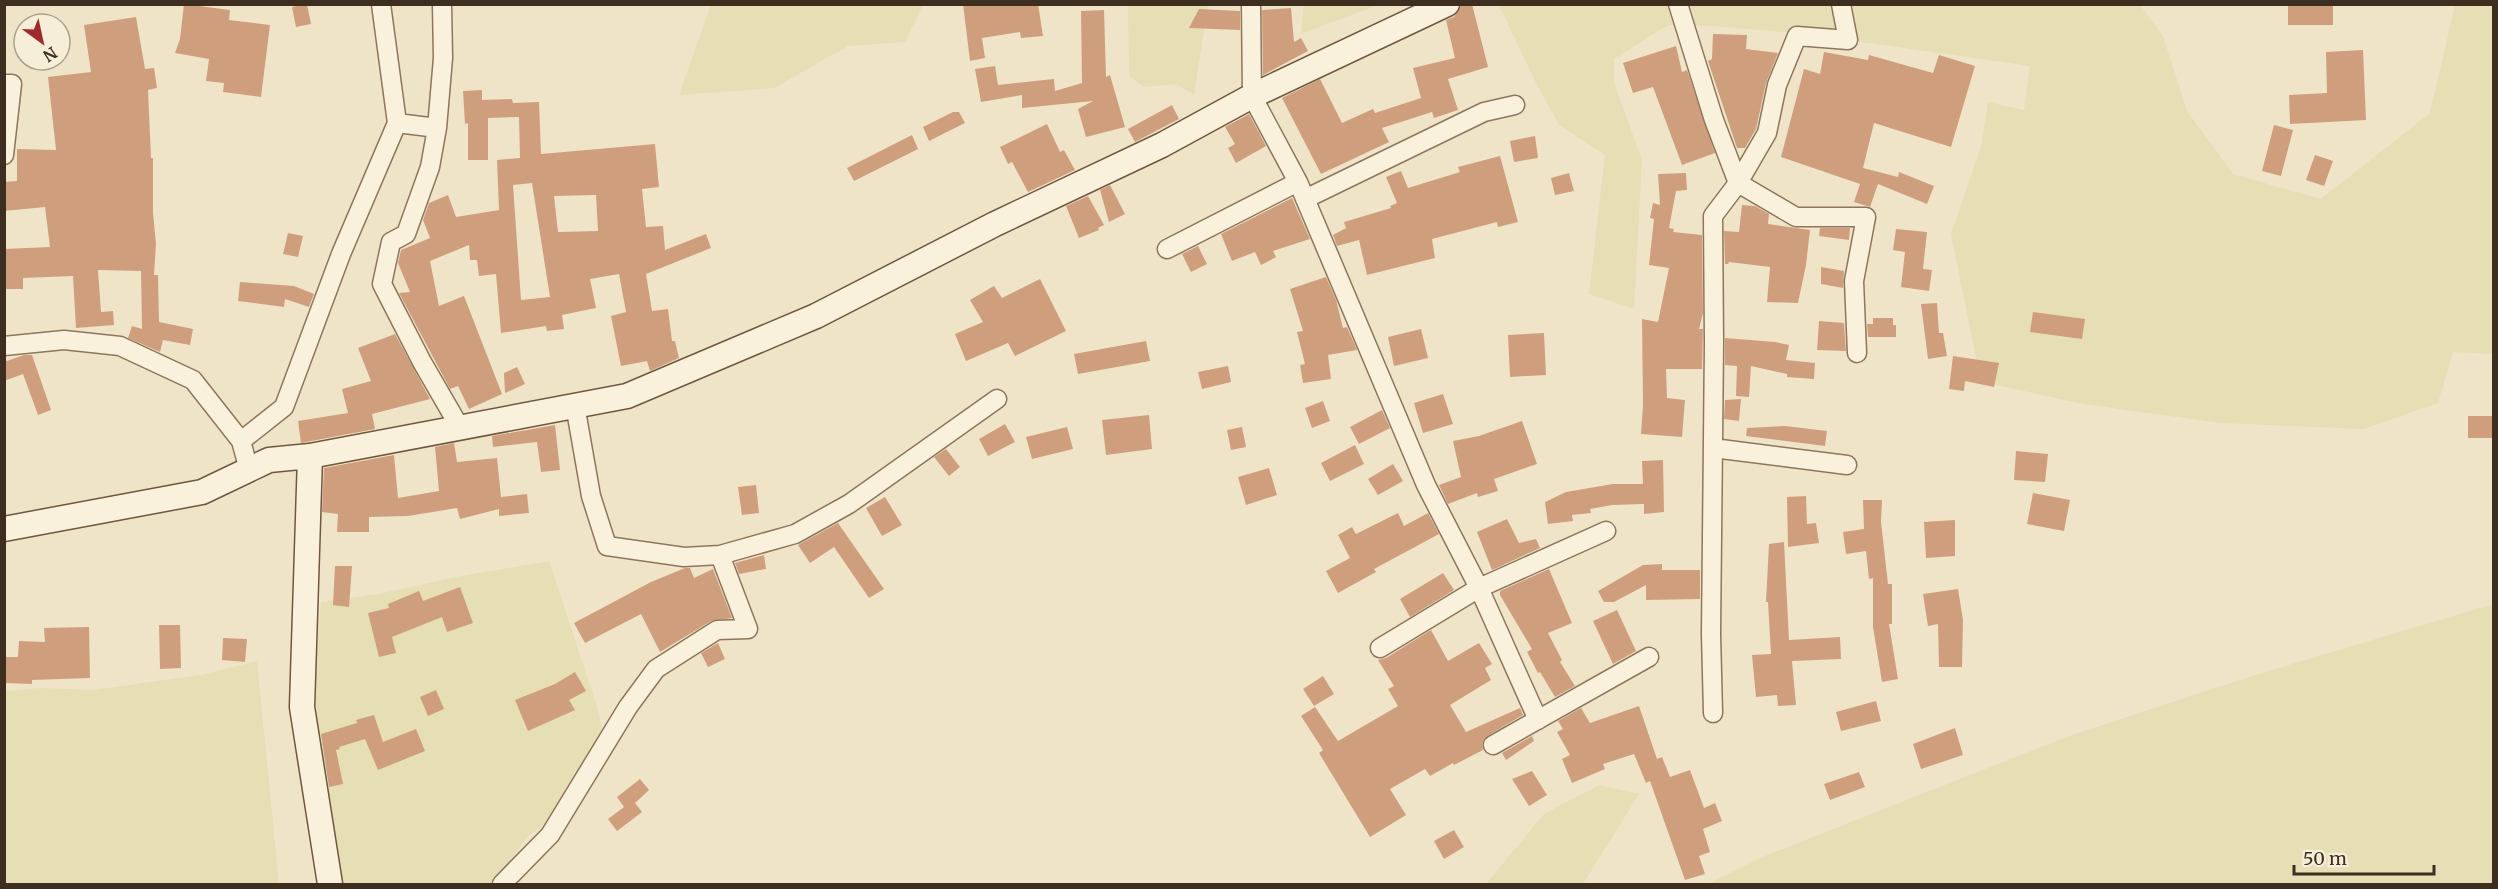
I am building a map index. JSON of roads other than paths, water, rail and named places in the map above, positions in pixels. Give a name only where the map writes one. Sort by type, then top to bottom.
[{"type":"street","points":[[241,441],[284,407],[340,254],[397,123],[381,4]]},
{"type":"street","points":[[442,4],[443,58],[437,128],[430,166],[406,234],[391,242],[382,284],[422,363],[459,426]]},
{"type":"street","points":[[1251,4],[1252,96],[1301,190],[1426,485],[1479,588],[1538,720]]},
{"type":"street","points":[[4,529],[202,492],[259,465],[627,396],[816,316],[995,224],[1162,145],[1252,96],[1447,4]]},
{"type":"street","points":[[1678,4],[1714,120],[1738,183],[1797,217],[1866,217],[1854,281],[1857,353]]},
{"type":"street","points":[[1713,713],[1711,634],[1713,216],[1738,183],[1767,134],[1777,85],[1797,36],[1848,40],[1841,4]]},
{"type":"street","points":[[4,84],[12,84],[4,155]]},
{"type":"street","points":[[1167,249],[1484,112],[1515,105]]},
{"type":"street","points":[[397,123],[437,128]]},
{"type":"street","points":[[4,346],[64,340],[120,346],[193,380],[259,465]]},
{"type":"street","points":[[575,405],[591,496],[607,546],[684,557],[720,555],[795,534],[849,504],[997,399]]},
{"type":"street","points":[[1713,448],[1847,465]]},
{"type":"street","points":[[310,456],[302,707],[330,885]]},
{"type":"street","points":[[1380,648],[1479,588],[1605,531]]},
{"type":"street","points":[[502,885],[550,835],[628,707],[656,669],[717,630],[748,629],[720,555]]},
{"type":"street","points":[[1494,746],[1649,657]]}]
